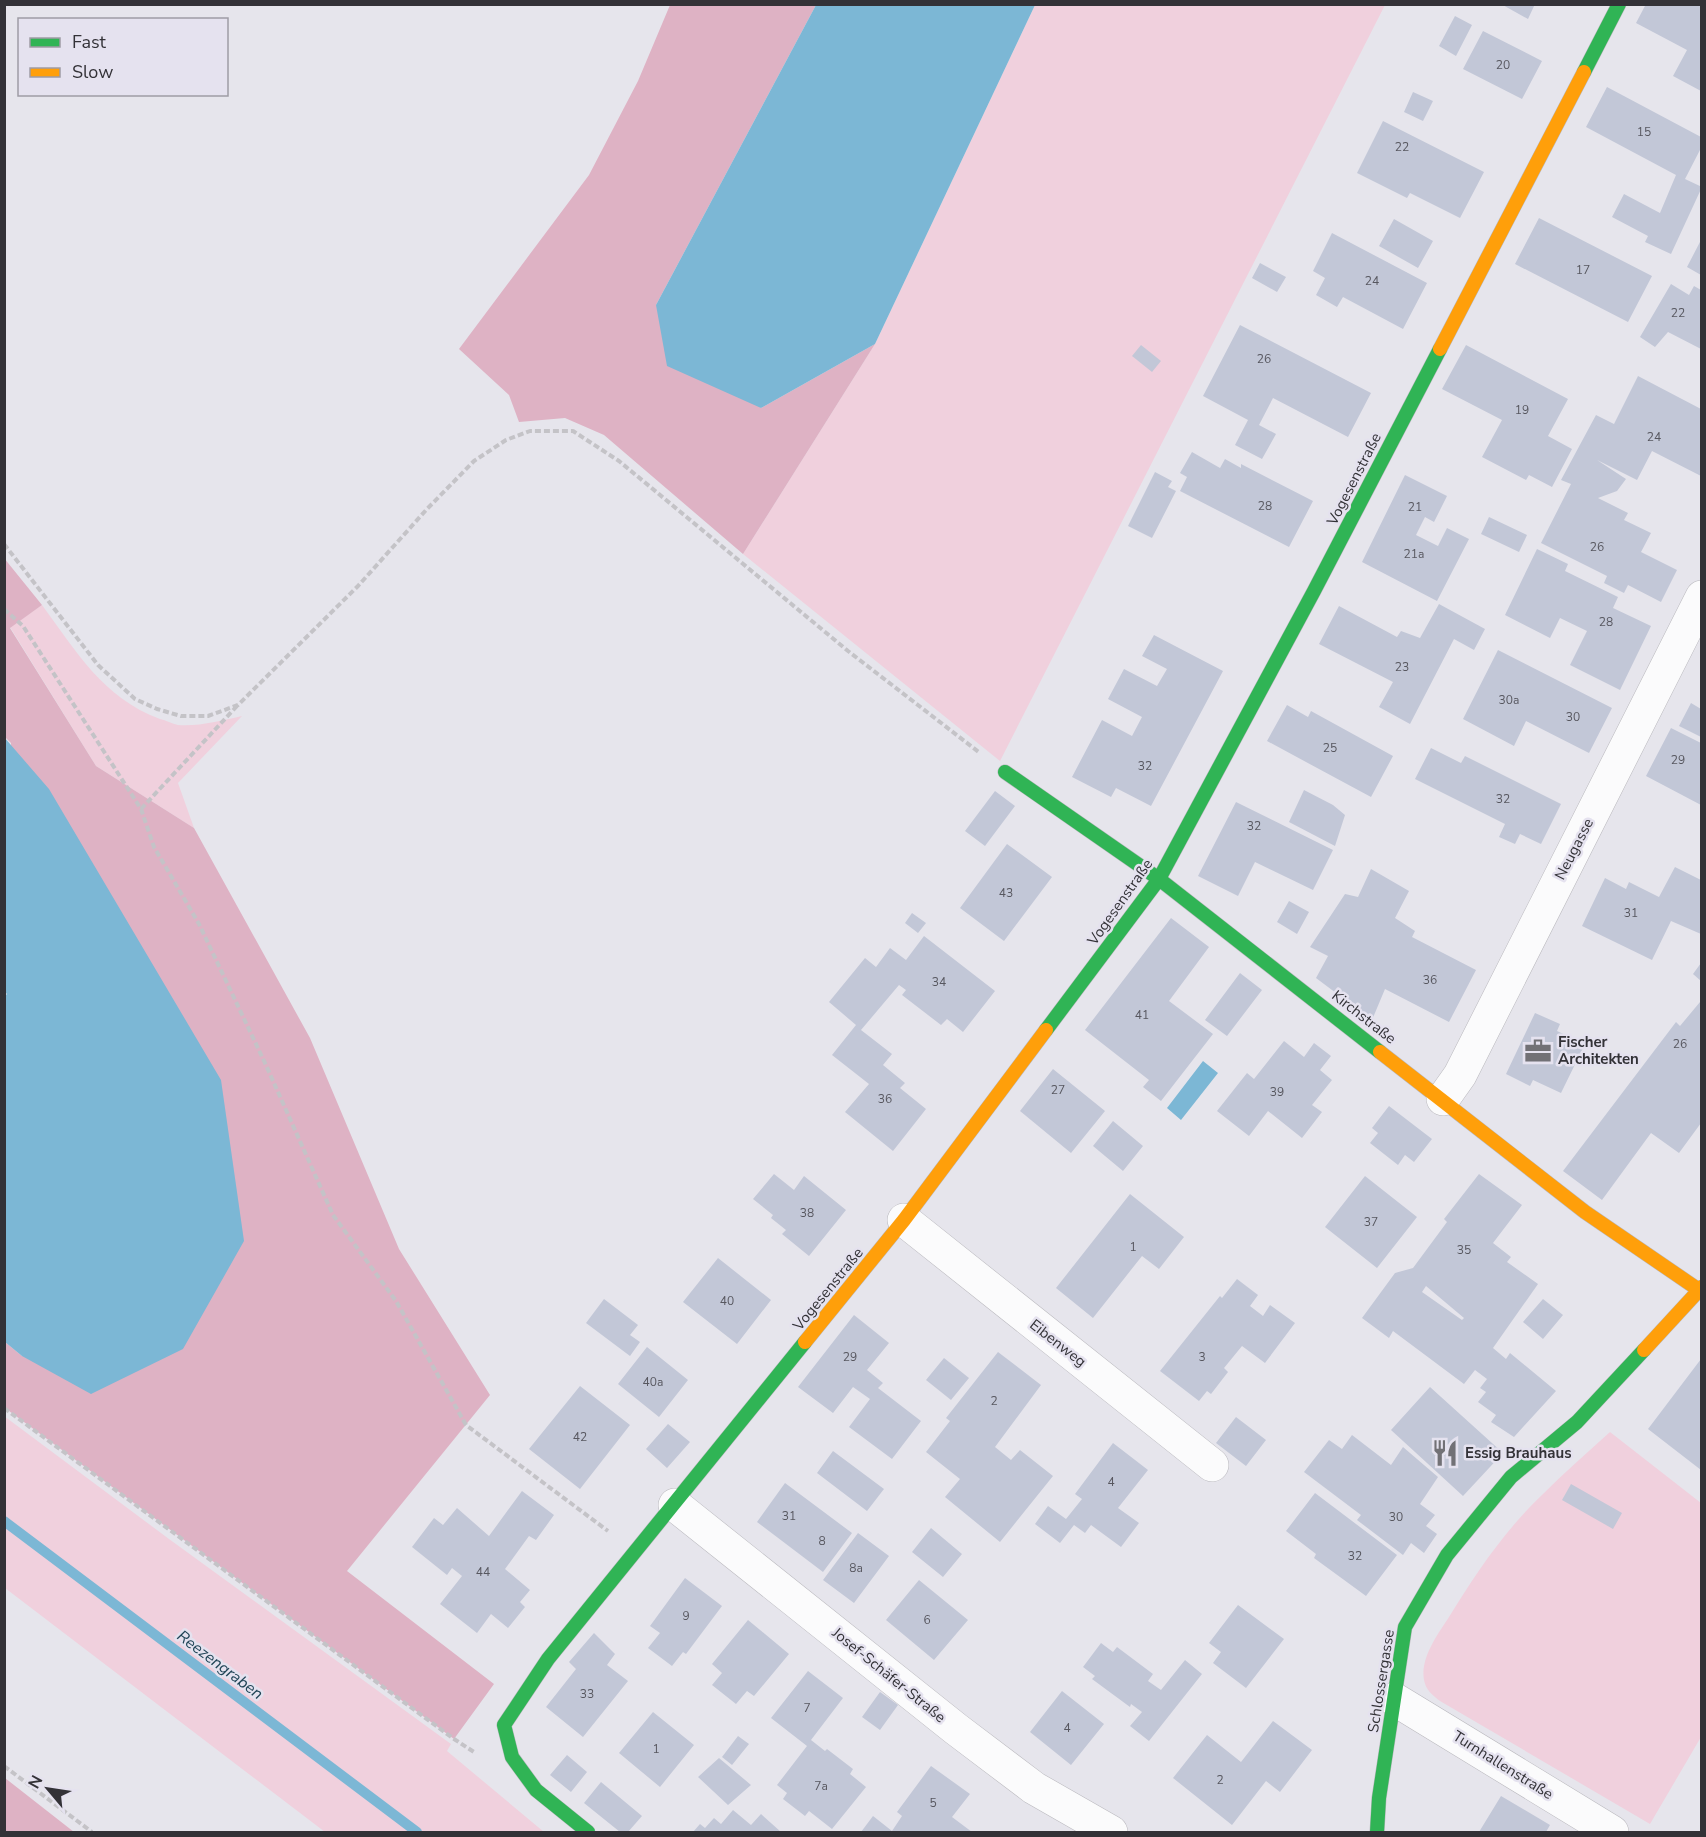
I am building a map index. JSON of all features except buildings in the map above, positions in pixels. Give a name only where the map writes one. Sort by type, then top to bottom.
[{"type":"street","name":"Vogesenstraße","points":[[588,1833],[536,1790],[512,1757],[504,1725],[548,1659],[904,1220],[1159,879],[1314,591],[1619,4]]},
{"type":"street","name":"Neugasse","points":[[1443,1099],[1460,1075],[1701,597]]},
{"type":"street","name":"Kirchstraße","points":[[1005,771],[1159,879],[1585,1212],[1701,1289]]},
{"type":"street","name":"Eibenweg","points":[[904,1220],[1212,1464]]},
{"type":"street","name":"Schlossergasse","points":[[1377,1833],[1379,1798],[1405,1627],[1448,1555],[1511,1477],[1577,1422],[1701,1289]]},
{"type":"street","name":"Josef-Schäfer-Straße","points":[[675,1505],[956,1729],[1034,1788],[1111,1833]]},
{"type":"street","name":"Turnhallenstraße","points":[[1394,1699],[1612,1833]]},
{"type":"path","points":[[141,809],[238,705],[358,586],[427,509],[474,461],[506,440],[530,430],[573,431],[597,445],[848,651],[1005,771]]},
{"type":"path","points":[[4,544],[98,665],[135,699],[157,709],[182,716],[208,716],[238,705]]},
{"type":"path","points":[[4,609],[24,626],[141,809],[154,847],[199,924],[333,1215],[396,1301],[466,1425],[610,1533],[633,1556]]},
{"type":"path","points":[[4,1408],[271,1606],[454,1739],[481,1756]]},
{"type":"path","points":[[4,1766],[92,1833]]},
{"type":"shaded area","points":[[670,5],[816,5],[656,305],[761,408],[875,344],[743,554],[604,435],[565,418],[519,422],[509,395],[459,349],[589,175],[638,81]]},
{"type":"shaded area","points":[[1035,5],[1385,5],[1000,761],[743,554],[875,344]]},
{"type":"shaded area","points":[[4,558],[42,605],[10,628],[96,766],[194,828],[310,1038],[399,1249],[490,1395],[347,1571],[494,1684],[454,1739],[5,1408],[5,1342],[22,1356],[11,743],[5,737]]},
{"type":"shaded area","points":[[42,605],[92,671],[122,699],[140,710],[178,725],[202,724],[242,716],[178,783],[194,828],[96,766],[10,627]]},
{"type":"shaded area","points":[[4,1416],[451,1744],[447,1751],[544,1832],[325,1832],[5,1588]]},
{"type":"shaded area","points":[[1610,1432],[1701,1503],[1701,1737],[1650,1824],[1440,1701],[1426,1687],[1423,1672],[1427,1655],[1440,1631],[1492,1552],[1529,1508]]},
{"type":"shaded area","points":[[5,1778],[74,1832],[5,1832]]},
{"type":"water","points":[[816,5],[1035,5],[875,344],[761,408],[667,366],[656,305]]},
{"type":"water","points":[[4,737],[49,789],[221,1080],[244,1241],[183,1349],[91,1394],[22,1356],[5,1342],[4,997],[7,994],[4,991]]},
{"type":"water","points":[[1203,1061],[1218,1073],[1181,1120],[1167,1108]]},
{"type":"waterway","name":"Reezengraben","points":[[4,1521],[417,1832]]},
{"type":"traffic: fast","points":[[1584,72],[1619,4]]},
{"type":"traffic: fast","points":[[1046,1030],[1159,879],[1314,591],[1440,349]]},
{"type":"traffic: fast","points":[[1005,772],[1159,879],[1380,1052]]},
{"type":"traffic: fast","points":[[588,1832],[536,1790],[512,1757],[504,1725],[548,1659],[805,1342]]},
{"type":"traffic: fast","points":[[1377,1832],[1379,1798],[1405,1627],[1447,1555],[1511,1477],[1577,1422],[1644,1350]]},
{"type":"traffic: slow","points":[[1440,349],[1584,72]]},
{"type":"traffic: slow","points":[[805,1342],[904,1220],[1046,1030]]},
{"type":"traffic: slow","points":[[1380,1052],[1585,1212],[1702,1292]]},
{"type":"traffic: slow","points":[[1644,1350],[1702,1287]]},
{"type":"place","name":"Fischer Architekten","points":[[1538,1051]]},
{"type":"place","name":"Essig Brauhaus","points":[[1445,1453]]}]
